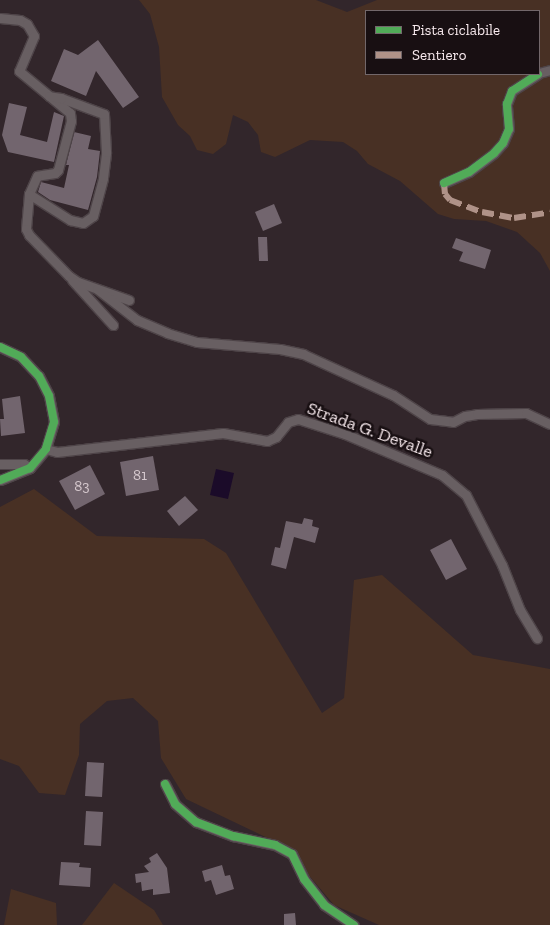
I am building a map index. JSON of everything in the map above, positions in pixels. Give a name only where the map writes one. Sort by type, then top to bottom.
[{"type":"street","points":[[0,18],[20,20],[27,24],[34,36],[20,71],[47,96],[70,113],[71,121],[58,170],[55,173],[38,176],[29,194],[26,229],[29,235],[113,325]]},
{"type":"street","points":[[444,183],[469,172],[494,154],[503,143],[509,130],[507,104],[512,91],[536,75]]},
{"type":"street","points":[[29,194],[38,202],[70,220],[82,223],[93,216],[103,178],[106,152],[104,114],[61,98],[47,96]]},
{"type":"street","points":[[69,276],[97,289],[129,300]]},
{"type":"street","points":[[97,289],[136,320],[167,333],[197,342],[280,349],[303,354],[393,395],[430,419],[453,422],[465,416],[477,414],[526,413],[550,424]]},
{"type":"street","points":[[0,347],[22,356],[39,376],[49,396],[54,422],[46,449],[30,468],[0,480]]},
{"type":"street","name":"Strada G. Devalle","points":[[46,449],[57,452],[223,433],[267,441],[276,437],[288,422],[298,419],[345,434],[442,475],[466,495],[502,565],[520,610],[537,638]]},
{"type":"street","points":[[0,464],[24,464],[30,468]]},
{"type":"street","points":[[166,784],[175,804],[196,822],[233,836],[275,845],[292,854],[304,879],[324,905],[354,925]]},
{"type":"shaded area","points":[[139,0],[316,0],[347,12],[377,0],[550,0],[550,271],[540,253],[517,232],[486,221],[454,219],[438,214],[400,181],[368,164],[357,151],[343,142],[310,140],[275,157],[261,152],[258,135],[248,122],[233,115],[226,144],[213,154],[197,150],[190,136],[178,125],[162,97],[159,47],[150,14]]},
{"type":"shaded area","points":[[216,469],[234,473],[228,499],[210,495]]},
{"type":"shaded area","points":[[34,489],[97,536],[204,539],[226,553],[322,713],[344,698],[354,580],[382,575],[473,655],[550,669],[550,925],[379,925],[334,905],[284,846],[186,799],[161,758],[158,721],[133,698],[107,701],[80,724],[79,755],[65,795],[39,793],[19,766],[0,759],[0,507]]},
{"type":"shaded area","points":[[114,883],[154,910],[163,925],[82,925]]},
{"type":"shaded area","points":[[11,889],[56,903],[57,925],[4,925]]},
{"type":"building","points":[[98,40],[139,97],[123,108],[96,71],[86,96],[51,81],[64,49],[78,55]]},
{"type":"building","points":[[9,103],[27,107],[20,135],[47,142],[54,112],[64,116],[54,162],[8,152],[2,135]]},
{"type":"building","points":[[74,132],[91,136],[88,149],[100,151],[97,177],[88,210],[50,200],[38,192],[41,182],[64,188],[69,165],[66,165]]},
{"type":"building","points":[[274,204],[282,223],[263,231],[255,212]]},
{"type":"building","points":[[258,237],[267,237],[268,261],[259,261]]},
{"type":"building","points":[[456,238],[491,250],[485,269],[459,261],[463,252],[452,248]]},
{"type":"building","points":[[20,396],[25,433],[1,436],[0,419],[4,419],[2,399]]},
{"type":"building","points":[[153,456],[159,490],[126,496],[120,462]]},
{"type":"building","points":[[90,465],[105,494],[75,510],[59,481]]},
{"type":"building","points":[[185,496],[198,510],[179,526],[167,511]]},
{"type":"building","points":[[304,518],[313,520],[312,526],[319,528],[315,543],[294,537],[286,569],[271,565],[275,547],[280,548],[286,521],[302,524]]},
{"type":"building","points":[[451,539],[467,569],[446,580],[430,550]]},
{"type":"building","points":[[87,762],[104,763],[102,797],[85,796]]},
{"type":"building","points":[[86,811],[103,812],[101,846],[84,845]]},
{"type":"building","points":[[157,853],[167,868],[170,893],[153,895],[153,889],[142,891],[141,882],[136,883],[135,874],[149,872],[144,866],[151,862],[149,858]]},
{"type":"building","points":[[61,862],[80,863],[79,867],[91,868],[90,887],[59,885]]},
{"type":"building","points":[[222,865],[225,876],[230,875],[234,889],[216,895],[211,880],[205,882],[202,871]]},
{"type":"building","points":[[295,913],[296,925],[284,925],[284,914]]},
{"type":"marked path","points":[[444,183],[445,194],[450,200],[482,212],[514,218],[550,212]]},
{"type":"cycle path","points":[[444,183],[469,172],[494,153],[503,143],[509,129],[507,104],[512,91],[536,75]]},
{"type":"cycle path","points":[[0,347],[21,357],[39,376],[49,396],[54,422],[46,449],[30,468],[0,480]]},
{"type":"cycle path","points":[[165,784],[175,804],[196,822],[233,836],[275,845],[292,854],[304,879],[324,905],[354,925]]}]
